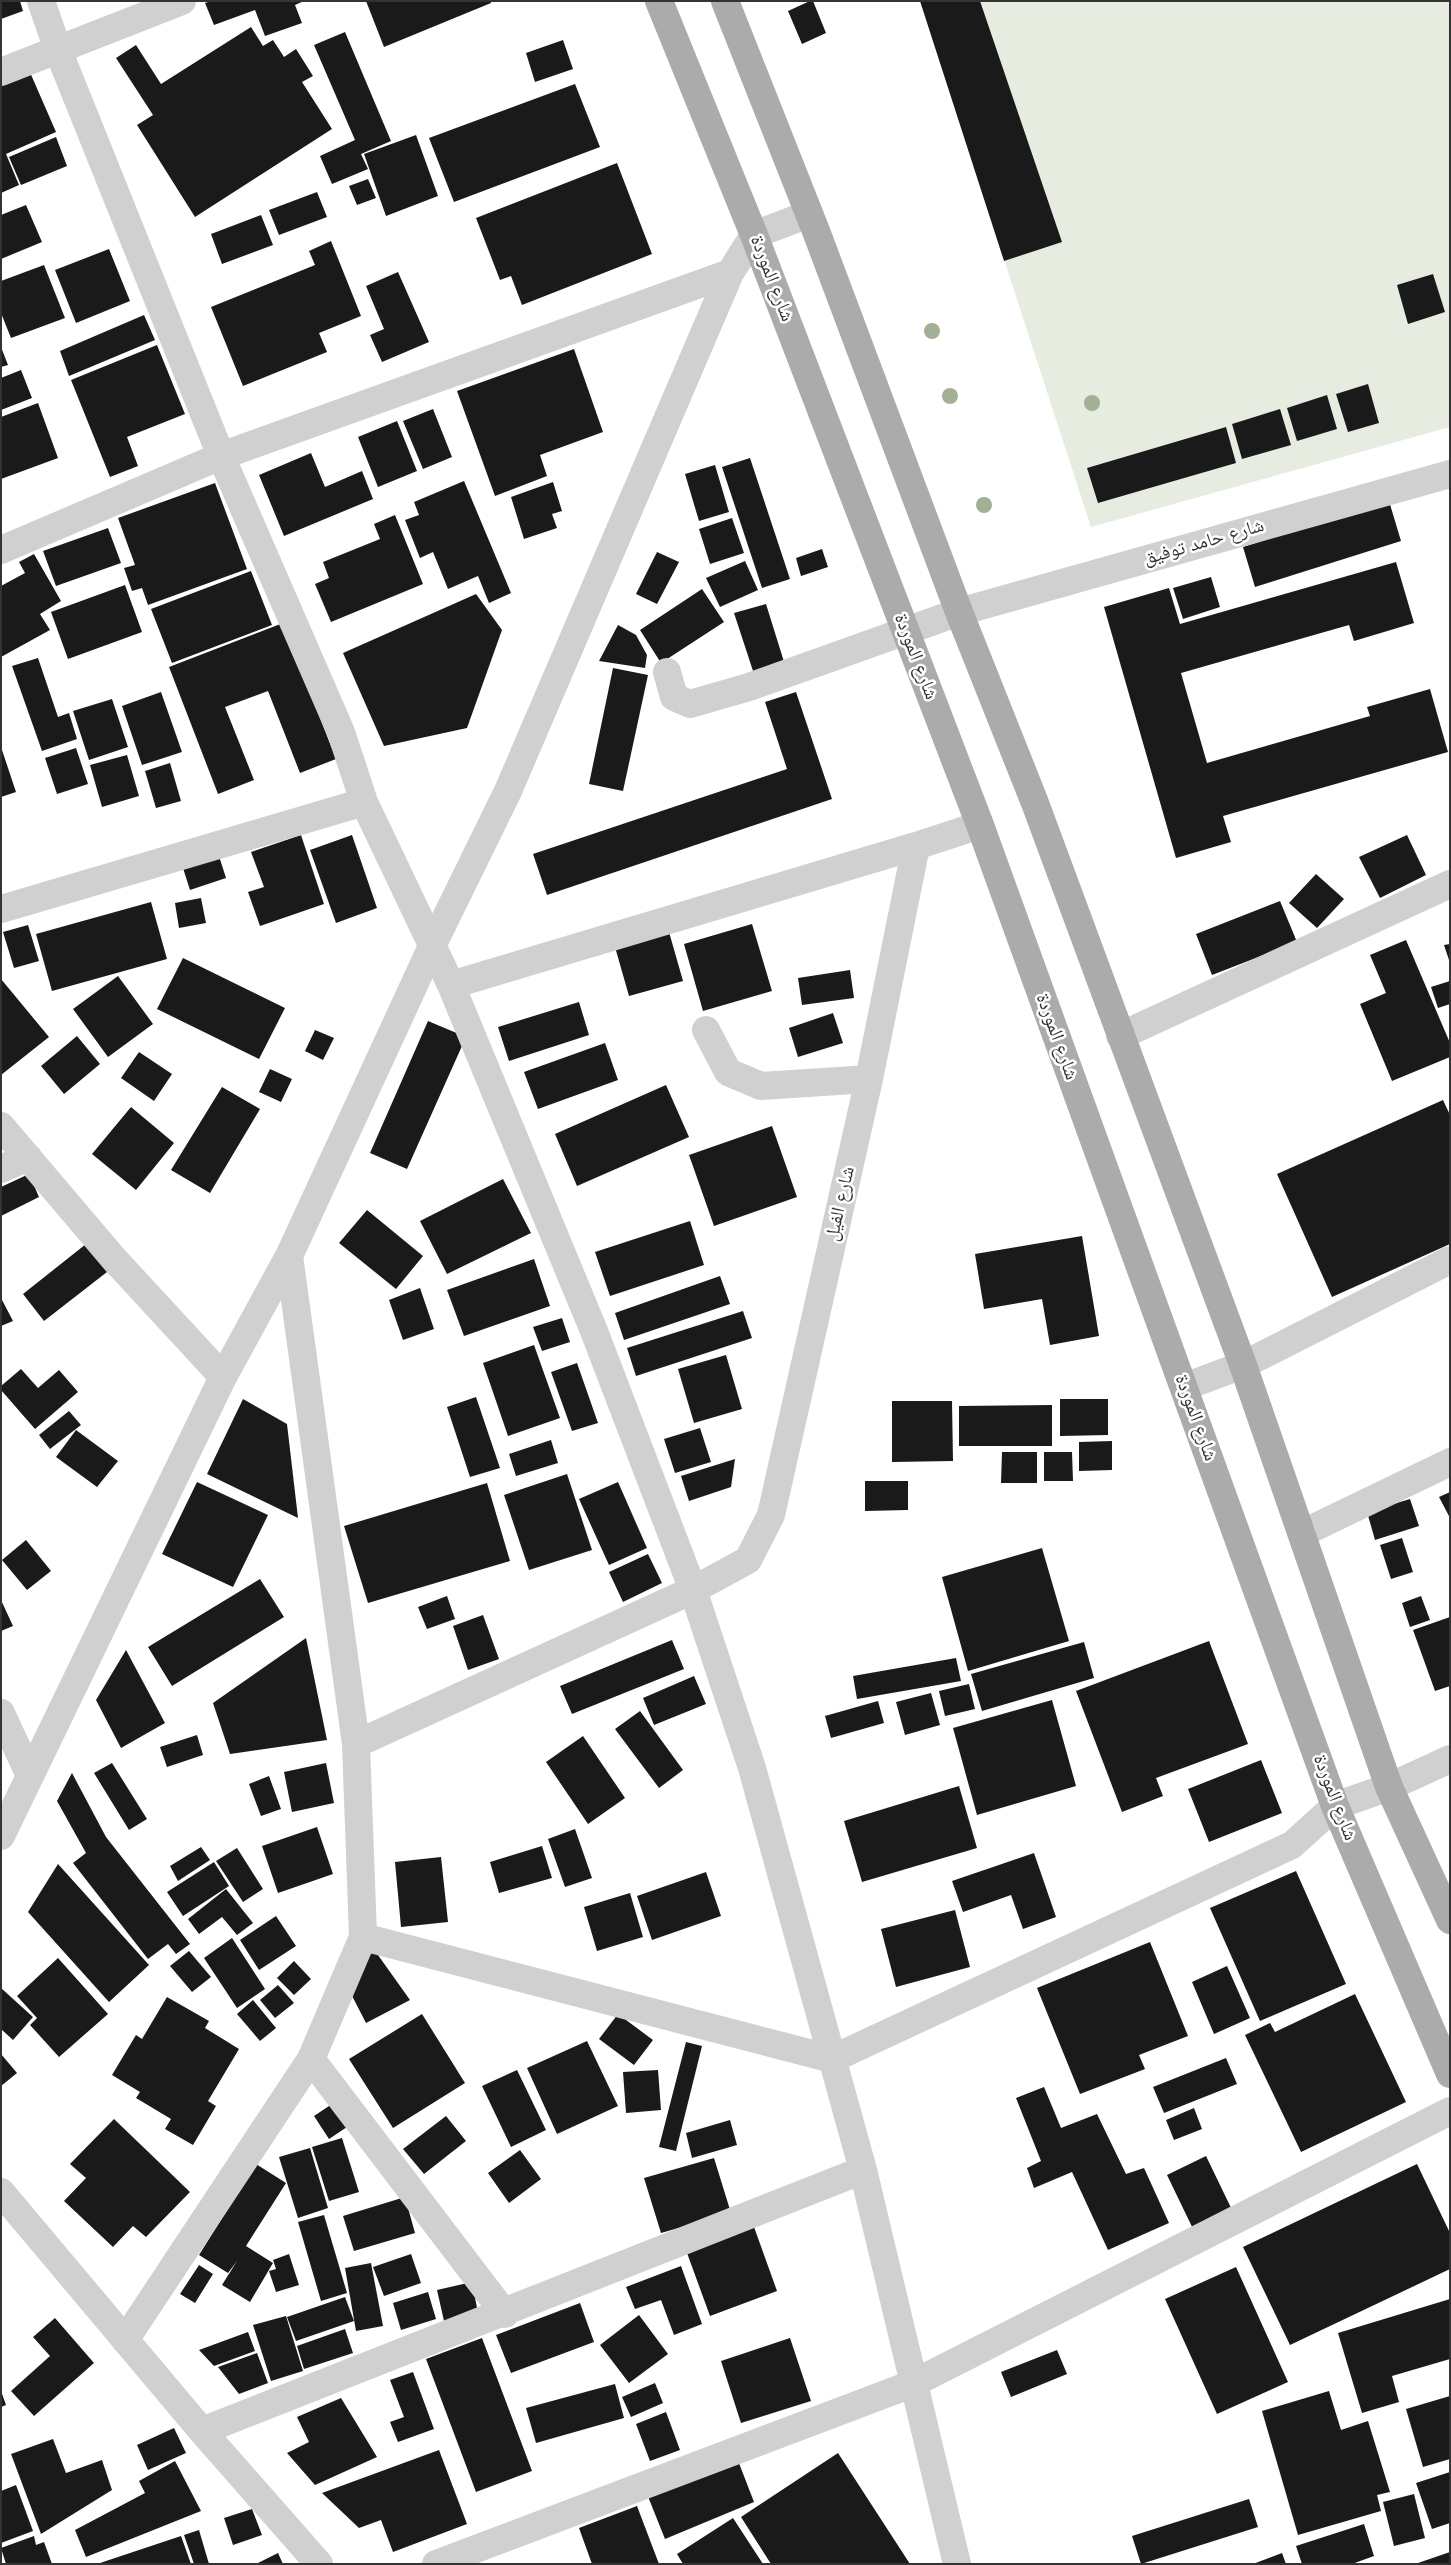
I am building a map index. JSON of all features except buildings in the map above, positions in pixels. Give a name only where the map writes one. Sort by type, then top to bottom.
[{"type":"main road","name":"شارع الموردة","points":[[659,1],[754,235],[980,824],[1335,1806],[1450,2074]]},
{"type":"main road","points":[[725,1],[809,214],[959,612],[1035,803],[1243,1365],[1303,1533],[1389,1786],[1450,1920]]},
{"type":"street","points":[[41,1],[58,50],[221,456],[341,732],[364,802],[433,944],[594,1330],[693,1590],[752,1768],[863,2170],[912,2384],[957,2564]]},
{"type":"street","points":[[1,72],[182,1]]},
{"type":"street","points":[[1,1836],[223,1377],[289,1256],[433,944],[508,791],[730,273],[754,235],[809,214]]},
{"type":"street","points":[[1,550],[221,456],[730,273]]},
{"type":"street","name":"شارع حامد توفيق","points":[[667,672],[674,697],[690,704],[749,687],[959,612],[1450,474]]},
{"type":"street","points":[[1,909],[364,802]]},
{"type":"street","points":[[451,986],[916,846],[980,824]]},
{"type":"street","name":"شارع الفيل","points":[[356,1744],[693,1590],[748,1560],[771,1515],[869,1079],[916,846]]},
{"type":"street","points":[[1120,1036],[1450,884]]},
{"type":"street","points":[[706,1030],[728,1072],[761,1086],[869,1079]]},
{"type":"street","points":[[1,1126],[114,1259],[223,1377]]},
{"type":"street","points":[[1,1169],[28,1157]]},
{"type":"street","points":[[125,2340],[311,2059],[363,1937],[356,1744],[289,1256]]},
{"type":"street","points":[[1184,1387],[1243,1365],[1450,1260]]},
{"type":"street","points":[[1303,1533],[1450,1462]]},
{"type":"street","points":[[1,1713],[30,1776]]},
{"type":"street","points":[[363,1937],[832,2058],[1292,1844],[1335,1806],[1389,1786],[1450,1759]]},
{"type":"street","points":[[311,2059],[505,2314]]},
{"type":"street","points":[[436,2564],[912,2384],[1450,2111]]},
{"type":"street","points":[[202,2431],[505,2314],[863,2170]]},
{"type":"street","points":[[1,2192],[202,2431],[319,2564]]},
{"type":"shaded area","points":[[920,1],[1450,1],[1450,427],[1091,527]]}]
